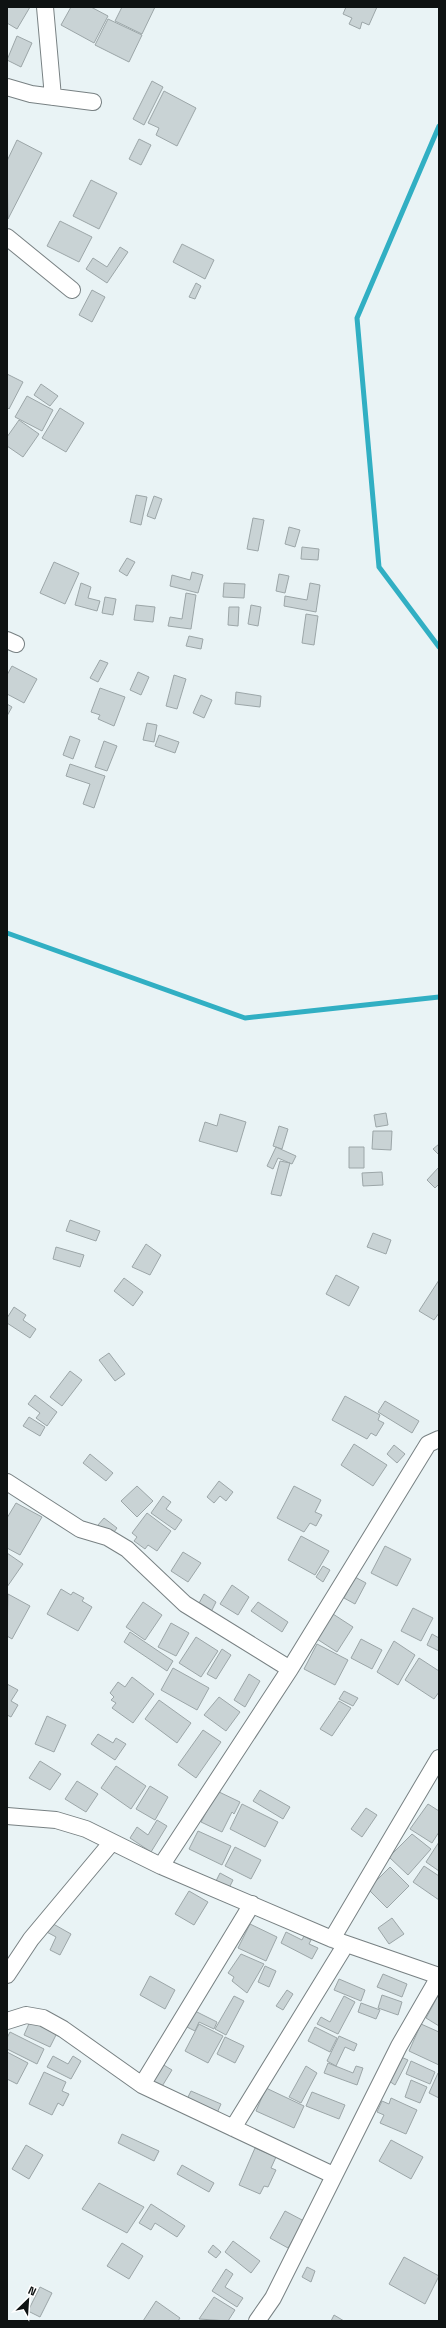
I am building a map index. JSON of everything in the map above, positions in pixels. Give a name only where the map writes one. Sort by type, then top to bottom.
[{"type":"street","points":[[45,7],[52,97]]},
{"type":"street","points":[[7,86],[31,94],[93,102]]},
{"type":"street","points":[[7,237],[72,290]]},
{"type":"street","points":[[161,1866],[290,1669],[428,1444],[439,1439]]},
{"type":"street","points":[[7,1482],[80,1529],[107,1537],[127,1548],[185,1604],[290,1669]]},
{"type":"street","points":[[233,2128],[339,1941],[439,1758]]},
{"type":"street","points":[[7,1816],[56,1820],[86,1829],[161,1866],[339,1941],[439,1976]]},
{"type":"street","points":[[7,1975],[31,1939],[112,1842]]},
{"type":"street","points":[[142,2085],[252,1904]]},
{"type":"street","points":[[257,2321],[273,2298],[399,2046],[436,1982],[439,1981]]},
{"type":"street","points":[[7,2021],[26,2015],[43,2018],[63,2029],[142,2085],[333,2176]]},
{"type":"building","points":[[7,7],[30,7],[17,29],[7,23]]},
{"type":"building","points":[[71,7],[91,7],[108,16],[94,43],[61,25]]},
{"type":"building","points":[[122,7],[155,7],[142,34],[115,21]]},
{"type":"building","points":[[346,7],[377,7],[369,25],[362,22],[360,29],[349,24],[352,18],[343,14]]},
{"type":"building","points":[[108,19],[142,35],[129,62],[95,45]]},
{"type":"building","points":[[17,36],[32,43],[21,67],[7,60]]},
{"type":"building","points":[[152,81],[163,87],[144,125],[133,119]]},
{"type":"building","points":[[164,91],[196,108],[177,146],[156,135],[159,128],[148,123]]},
{"type":"building","points":[[139,139],[151,145],[141,165],[129,159]]},
{"type":"building","points":[[17,140],[42,153],[8,219],[7,161]]},
{"type":"building","points":[[91,180],[117,193],[99,229],[73,216]]},
{"type":"building","points":[[60,221],[92,237],[79,262],[47,246]]},
{"type":"building","points":[[182,244],[214,260],[205,279],[173,262]]},
{"type":"building","points":[[120,247],[128,252],[107,283],[86,269],[93,258],[107,267]]},
{"type":"building","points":[[196,283],[201,286],[195,299],[189,297]]},
{"type":"building","points":[[92,290],[105,297],[92,322],[79,315]]},
{"type":"building","points":[[7,374],[23,382],[9,409],[7,407]]},
{"type":"building","points":[[41,384],[58,396],[50,406],[34,395]]},
{"type":"building","points":[[27,396],[53,410],[42,431],[15,417]]},
{"type":"building","points":[[60,408],[84,423],[66,452],[42,438]]},
{"type":"building","points":[[19,420],[39,434],[23,457],[7,446],[7,437]]},
{"type":"building","points":[[136,495],[147,497],[141,525],[130,522]]},
{"type":"building","points":[[154,496],[162,499],[155,519],[147,516]]},
{"type":"building","points":[[253,518],[264,520],[258,551],[247,549]]},
{"type":"building","points":[[289,527],[300,530],[295,547],[285,544]]},
{"type":"building","points":[[302,547],[319,549],[318,560],[301,559]]},
{"type":"building","points":[[127,558],[135,562],[127,576],[119,571]]},
{"type":"building","points":[[54,562],[79,573],[65,604],[40,593]]},
{"type":"building","points":[[192,572],[203,575],[198,593],[170,586],[172,575],[190,580]]},
{"type":"building","points":[[279,574],[289,576],[285,593],[276,591]]},
{"type":"building","points":[[81,583],[91,587],[88,598],[100,601],[97,611],[75,605]]},
{"type":"building","points":[[224,583],[245,584],[244,598],[223,597]]},
{"type":"building","points":[[310,583],[320,585],[316,612],[284,606],[285,596],[307,600]]},
{"type":"building","points":[[186,593],[196,595],[191,629],[168,626],[170,617],[182,619]]},
{"type":"building","points":[[105,597],[116,599],[113,615],[102,613]]},
{"type":"building","points":[[136,605],[155,607],[153,622],[134,620]]},
{"type":"building","points":[[251,605],[261,607],[258,626],[248,624]]},
{"type":"building","points":[[229,607],[239,607],[238,626],[228,625]]},
{"type":"building","points":[[306,614],[318,616],[314,645],[302,643]]},
{"type":"building","points":[[189,636],[203,639],[201,649],[186,646]]},
{"type":"building","points":[[100,660],[108,663],[98,682],[90,678]]},
{"type":"building","points":[[12,666],[37,679],[24,703],[7,694],[7,675]]},
{"type":"building","points":[[138,672],[149,677],[141,695],[130,690]]},
{"type":"building","points":[[174,675],[186,679],[177,709],[166,706]]},
{"type":"building","points":[[100,688],[125,697],[114,726],[98,719],[100,715],[91,712]]},
{"type":"building","points":[[236,692],[261,696],[260,707],[235,704]]},
{"type":"building","points":[[201,695],[212,700],[204,718],[193,713]]},
{"type":"building","points":[[7,704],[12,707],[7,716]]},
{"type":"building","points":[[147,723],[157,725],[154,742],[143,740]]},
{"type":"building","points":[[159,735],[179,742],[175,753],[155,746]]},
{"type":"building","points":[[70,736],[80,740],[73,759],[63,755]]},
{"type":"building","points":[[104,741],[117,746],[107,771],[95,767]]},
{"type":"building","points":[[70,764],[105,776],[94,808],[83,804],[90,784],[66,776]]},
{"type":"building","points":[[386,1113],[388,1125],[376,1127],[374,1115]]},
{"type":"building","points":[[220,1114],[246,1122],[237,1152],[199,1141],[205,1122],[217,1126]]},
{"type":"building","points":[[279,1126],[288,1129],[282,1149],[273,1146]]},
{"type":"building","points":[[373,1131],[392,1131],[391,1150],[372,1149]]},
{"type":"building","points":[[439,1144],[439,1155],[433,1149]]},
{"type":"building","points":[[276,1147],[296,1156],[292,1164],[278,1158],[273,1169],[267,1166]]},
{"type":"building","points":[[349,1147],[364,1147],[364,1168],[349,1168]]},
{"type":"building","points":[[280,1161],[290,1163],[281,1196],[271,1194]]},
{"type":"building","points":[[439,1167],[439,1184],[435,1188],[427,1180]]},
{"type":"building","points":[[382,1172],[383,1185],[363,1186],[362,1173]]},
{"type":"building","points":[[70,1220],[100,1231],[96,1241],[66,1231]]},
{"type":"building","points":[[373,1233],[391,1240],[386,1254],[367,1247]]},
{"type":"building","points":[[146,1244],[161,1255],[150,1275],[132,1267]]},
{"type":"building","points":[[56,1247],[84,1255],[80,1267],[53,1259]]},
{"type":"building","points":[[336,1275],[359,1287],[349,1306],[326,1294]]},
{"type":"building","points":[[124,1278],[143,1292],[133,1306],[114,1291]]},
{"type":"building","points":[[439,1280],[439,1313],[434,1320],[419,1311]]},
{"type":"building","points":[[14,1307],[26,1315],[23,1320],[36,1329],[30,1338],[7,1323],[7,1318]]},
{"type":"building","points":[[109,1353],[125,1374],[115,1381],[99,1360]]},
{"type":"building","points":[[70,1371],[82,1380],[62,1406],[50,1397]]},
{"type":"building","points":[[35,1395],[57,1412],[47,1426],[36,1418],[40,1413],[28,1404]]},
{"type":"building","points":[[345,1396],[380,1415],[378,1420],[384,1423],[376,1436],[371,1433],[367,1439],[332,1420]]},
{"type":"building","points":[[385,1401],[419,1421],[412,1433],[378,1412]]},
{"type":"building","points":[[29,1417],[45,1427],[40,1436],[23,1426]]},
{"type":"building","points":[[354,1444],[387,1465],[373,1486],[341,1465]]},
{"type":"building","points":[[394,1445],[405,1454],[397,1463],[387,1454]]},
{"type":"building","points":[[90,1454],[113,1473],[106,1481],[83,1463]]},
{"type":"building","points":[[219,1481],[233,1492],[226,1501],[220,1496],[214,1503],[207,1497]]},
{"type":"building","points":[[137,1486],[153,1501],[137,1517],[121,1501]]},
{"type":"building","points":[[294,1486],[321,1500],[315,1512],[322,1515],[316,1526],[310,1523],[304,1532],[277,1518]]},
{"type":"building","points":[[163,1496],[171,1502],[166,1509],[182,1520],[175,1530],[151,1513]]},
{"type":"building","points":[[16,1503],[42,1517],[20,1555],[7,1548],[7,1518]]},
{"type":"building","points":[[147,1513],[171,1531],[157,1551],[148,1545],[145,1549],[134,1541],[137,1537],[132,1533]]},
{"type":"building","points":[[104,1518],[117,1528],[111,1536],[98,1525]]},
{"type":"building","points":[[301,1536],[329,1551],[315,1575],[288,1560]]},
{"type":"building","points":[[385,1546],[411,1559],[397,1586],[371,1573]]},
{"type":"building","points":[[183,1552],[201,1563],[188,1582],[171,1571]]},
{"type":"building","points":[[7,1553],[23,1564],[7,1587]]},
{"type":"building","points":[[323,1566],[330,1570],[323,1582],[316,1577]]},
{"type":"building","points":[[355,1577],[366,1583],[355,1604],[344,1598]]},
{"type":"building","points":[[232,1585],[249,1597],[238,1615],[220,1604]]},
{"type":"building","points":[[61,1589],[71,1595],[73,1592],[84,1598],[82,1601],[92,1607],[78,1631],[47,1614]]},
{"type":"building","points":[[8,1594],[30,1606],[12,1639],[7,1636]]},
{"type":"building","points":[[204,1594],[216,1602],[211,1612],[198,1605]]},
{"type":"building","points":[[143,1602],[162,1615],[145,1640],[126,1627]]},
{"type":"building","points":[[258,1602],[288,1622],[282,1632],[251,1611]]},
{"type":"building","points":[[413,1608],[433,1618],[421,1641],[401,1631]]},
{"type":"building","points":[[333,1614],[353,1627],[337,1652],[317,1639]]},
{"type":"building","points":[[171,1623],[189,1633],[176,1656],[158,1647]]},
{"type":"building","points":[[130,1632],[173,1661],[167,1671],[124,1642]]},
{"type":"building","points":[[432,1634],[439,1638],[439,1651],[427,1645]]},
{"type":"building","points":[[196,1637],[218,1651],[201,1677],[179,1663]]},
{"type":"building","points":[[361,1639],[382,1650],[372,1669],[351,1658]]},
{"type":"building","points":[[394,1641],[415,1655],[398,1685],[377,1672]]},
{"type":"building","points":[[317,1644],[348,1660],[335,1685],[304,1669]]},
{"type":"building","points":[[222,1649],[231,1655],[216,1679],[207,1674]]},
{"type":"building","points":[[419,1658],[439,1671],[439,1692],[434,1699],[405,1680]]},
{"type":"building","points":[[173,1668],[209,1688],[197,1710],[161,1690]]},
{"type":"building","points":[[249,1674],[260,1681],[245,1707],[234,1700]]},
{"type":"building","points":[[132,1677],[154,1694],[133,1723],[112,1708],[116,1703],[111,1700],[114,1697],[110,1693],[118,1682],[125,1687]]},
{"type":"building","points":[[7,1684],[18,1690],[11,1701],[18,1705],[11,1717],[7,1715]]},
{"type":"building","points":[[344,1691],[358,1698],[353,1706],[339,1699]]},
{"type":"building","points":[[219,1697],[240,1712],[226,1731],[204,1715]]},
{"type":"building","points":[[159,1700],[191,1723],[177,1743],[145,1719]]},
{"type":"building","points":[[339,1701],[351,1708],[332,1736],[320,1729]]},
{"type":"building","points":[[47,1716],[66,1725],[54,1752],[35,1744]]},
{"type":"building","points":[[203,1730],[221,1742],[196,1778],[178,1765]]},
{"type":"building","points":[[98,1734],[113,1743],[116,1738],[126,1744],[115,1760],[91,1744]]},
{"type":"building","points":[[40,1761],[61,1774],[50,1790],[29,1778]]},
{"type":"building","points":[[116,1766],[146,1786],[131,1809],[101,1788]]},
{"type":"building","points":[[77,1781],[98,1794],[86,1812],[65,1799]]},
{"type":"building","points":[[150,1786],[168,1797],[155,1820],[136,1809]]},
{"type":"building","points":[[260,1790],[290,1807],[283,1819],[253,1801]]},
{"type":"building","points":[[217,1791],[240,1802],[234,1814],[232,1812],[222,1832],[201,1822]]},
{"type":"building","points":[[242,1804],[278,1822],[265,1847],[230,1829]]},
{"type":"building","points":[[428,1804],[439,1811],[439,1832],[432,1843],[410,1829]]},
{"type":"building","points":[[366,1808],[377,1815],[362,1837],[351,1829]]},
{"type":"building","points":[[157,1820],[167,1826],[151,1852],[130,1838],[137,1827],[148,1835]]},
{"type":"building","points":[[198,1831],[231,1846],[222,1865],[189,1849]]},
{"type":"building","points":[[412,1834],[431,1849],[408,1875],[389,1857]]},
{"type":"building","points":[[439,1842],[439,1871],[426,1862]]},
{"type":"building","points":[[235,1847],[261,1860],[251,1879],[225,1866]]},
{"type":"building","points":[[424,1866],[439,1876],[439,1900],[413,1882]]},
{"type":"building","points":[[390,1867],[409,1886],[387,1908],[368,1889]]},
{"type":"building","points":[[220,1873],[233,1880],[229,1888],[216,1881]]},
{"type":"building","points":[[189,1891],[208,1902],[194,1925],[175,1914]]},
{"type":"building","points":[[392,1918],[404,1934],[389,1944],[378,1928]]},
{"type":"building","points":[[48,1921],[71,1934],[60,1955],[50,1950],[56,1937],[43,1930]]},
{"type":"building","points":[[250,1924],[277,1937],[266,1961],[238,1948]]},
{"type":"building","points":[[286,1932],[302,1940],[304,1936],[311,1940],[309,1944],[318,1948],[312,1959],[281,1943]]},
{"type":"building","points":[[241,1954],[264,1964],[247,1993],[232,1981],[234,1977],[228,1973]]},
{"type":"building","points":[[265,1966],[276,1971],[269,1987],[258,1982]]},
{"type":"building","points":[[383,1974],[407,1984],[402,1997],[377,1987]]},
{"type":"building","points":[[150,1976],[175,1990],[165,2009],[140,1995]]},
{"type":"building","points":[[339,1979],[365,1990],[361,2001],[334,1990]]},
{"type":"building","points":[[287,1990],[293,1994],[283,2010],[276,2006]]},
{"type":"building","points":[[439,1994],[439,2026],[426,2018]]},
{"type":"building","points":[[382,1995],[402,2002],[398,2015],[378,2008]]},
{"type":"building","points":[[234,1996],[244,2001],[226,2035],[215,2029]]},
{"type":"building","points":[[344,1996],[355,2002],[338,2034],[317,2024],[321,2017],[330,2022]]},
{"type":"building","points":[[361,2003],[380,2010],[376,2019],[358,2012]]},
{"type":"building","points":[[193,2010],[217,2022],[214,2029],[199,2022],[195,2031],[185,2026]]},
{"type":"building","points":[[31,2019],[58,2031],[50,2047],[24,2035]]},
{"type":"building","points":[[199,2024],[223,2036],[208,2063],[185,2051]]},
{"type":"building","points":[[421,2024],[439,2032],[439,2065],[409,2051]]},
{"type":"building","points":[[315,2027],[337,2038],[330,2052],[308,2041]]},
{"type":"building","points":[[10,2032],[44,2049],[37,2064],[7,2049],[7,2038]]},
{"type":"building","points":[[339,2036],[357,2044],[354,2051],[345,2047],[336,2066],[327,2061]]},
{"type":"building","points":[[225,2037],[244,2046],[235,2063],[217,2054]]},
{"type":"building","points":[[7,2052],[28,2063],[17,2084],[7,2079]]},
{"type":"building","points":[[53,2056],[68,2064],[73,2056],[81,2061],[71,2079],[47,2067]]},
{"type":"building","points":[[401,2057],[408,2060],[395,2085],[389,2081]]},
{"type":"building","points":[[411,2061],[435,2072],[430,2084],[406,2074]]},
{"type":"building","points":[[328,2063],[353,2073],[356,2066],[363,2068],[357,2085],[324,2073]]},
{"type":"building","points":[[162,2064],[172,2070],[161,2088],[151,2083]]},
{"type":"building","points":[[306,2066],[317,2073],[301,2103],[289,2097]]},
{"type":"building","points":[[44,2072],[66,2082],[62,2091],[69,2094],[63,2106],[58,2103],[52,2115],[29,2104]]},
{"type":"building","points":[[438,2073],[439,2074],[439,2098],[429,2093]]},
{"type":"building","points":[[411,2080],[427,2087],[420,2103],[405,2097]]},
{"type":"building","points":[[266,2088],[304,2106],[294,2128],[256,2111]]},
{"type":"building","points":[[191,2091],[221,2104],[217,2113],[187,2099]]},
{"type":"building","points":[[312,2092],[345,2105],[339,2119],[306,2106]]},
{"type":"building","points":[[391,2098],[417,2110],[406,2134],[380,2123],[384,2115],[377,2112],[382,2101],[389,2104]]},
{"type":"building","points":[[122,2134],[159,2151],[154,2161],[118,2143]]},
{"type":"building","points":[[391,2140],[423,2157],[411,2179],[379,2161]]},
{"type":"building","points":[[26,2145],[43,2155],[29,2179],[12,2169]]},
{"type":"building","points":[[255,2148],[276,2157],[271,2168],[276,2170],[268,2187],[264,2186],[260,2194],[239,2185]]},
{"type":"building","points":[[182,2165],[214,2183],[209,2192],[177,2174]]},
{"type":"building","points":[[99,2183],[144,2207],[127,2233],[82,2209]]},
{"type":"building","points":[[151,2204],[185,2226],[177,2237],[155,2223],[151,2230],[139,2223]]},
{"type":"building","points":[[285,2211],[304,2221],[288,2248],[270,2238]]},
{"type":"building","points":[[233,2241],[260,2261],[251,2273],[225,2252]]},
{"type":"building","points":[[122,2243],[143,2256],[129,2279],[107,2266]]},
{"type":"building","points":[[213,2245],[221,2252],[216,2258],[208,2252]]},
{"type":"building","points":[[404,2257],[439,2276],[425,2304],[389,2284]]},
{"type":"building","points":[[307,2267],[315,2271],[311,2282],[302,2277]]},
{"type":"building","points":[[226,2269],[233,2274],[225,2287],[243,2298],[237,2307],[212,2291]]},
{"type":"building","points":[[40,2287],[52,2293],[40,2317],[28,2311]]},
{"type":"building","points":[[214,2297],[235,2310],[228,2321],[199,2319]]},
{"type":"building","points":[[156,2301],[180,2318],[178,2321],[143,2321]]},
{"type":"building","points":[[334,2315],[344,2321],[331,2321]]},
{"type":"waterway","points":[[439,126],[357,318],[379,567],[439,647]]},
{"type":"waterway","points":[[7,933],[245,1018],[439,997]]}]
